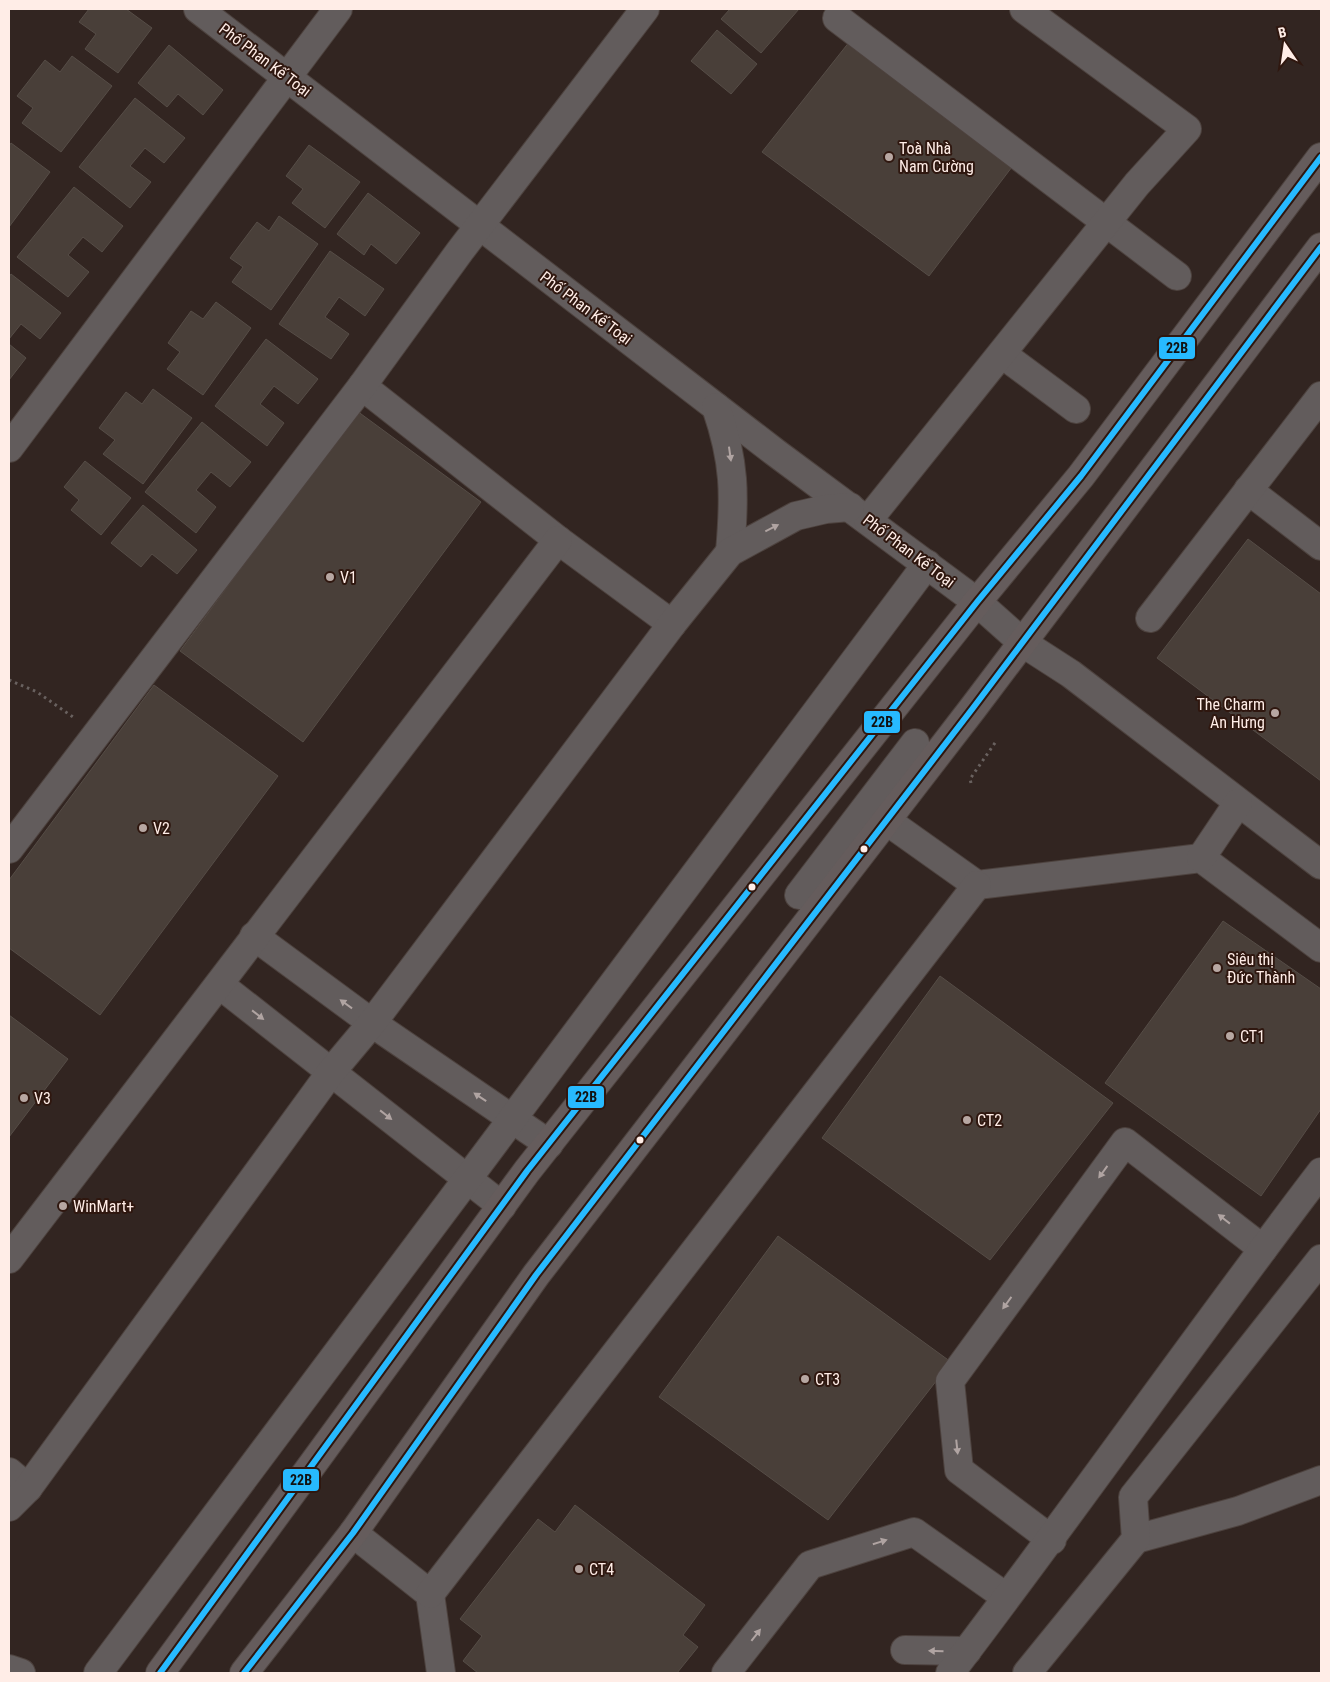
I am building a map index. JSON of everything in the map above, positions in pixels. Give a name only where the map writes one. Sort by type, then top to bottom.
[{"type":"main road","points":[[160,1673],[549,1144],[977,602],[1081,476],[1321,157]]},
{"type":"main road","points":[[244,1673],[353,1533],[536,1275],[1023,643],[1321,247]]},
{"type":"street","name":"Phố Phan Kế Toại","points":[[198,9],[716,407],[977,602],[1023,643],[1071,674],[1321,865]]},
{"type":"street","points":[[9,448],[338,9]]},
{"type":"street","points":[[9,849],[362,386],[479,226],[645,9]]},
{"type":"street","points":[[9,1508],[18,1480],[331,1072],[372,1023],[672,624],[730,552],[796,516],[826,509],[859,513],[1002,354],[1105,224],[1187,128],[1024,9]]},
{"type":"street","points":[[837,18],[1105,224],[1177,276]]},
{"type":"street","points":[[1002,354],[1076,409]]},
{"type":"street","points":[[362,386],[558,540],[672,624]]},
{"type":"street","points":[[1150,618],[1321,396]]},
{"type":"street","points":[[716,407],[730,450],[732,468],[734,504],[730,552]]},
{"type":"street","points":[[1248,490],[1321,546]]},
{"type":"street","points":[[9,1259],[558,540]]},
{"type":"street","points":[[98,1673],[927,564]]},
{"type":"street","points":[[799,895],[915,743]]},
{"type":"street","points":[[1201,858],[1238,803]]},
{"type":"street","points":[[886,820],[977,885],[1201,858],[1321,948]]},
{"type":"street","points":[[430,1594],[977,885]]},
{"type":"street","points":[[254,936],[372,1023],[549,1144]]},
{"type":"street","points":[[220,985],[502,1206]]},
{"type":"street","points":[[1052,1540],[959,1470],[950,1381],[1125,1142],[1263,1248]]},
{"type":"street","points":[[950,1673],[1006,1597],[1052,1540],[1263,1248],[1321,1172]]},
{"type":"street","points":[[1136,1539],[1133,1497],[1321,1259]]},
{"type":"street","points":[[1027,1673],[1136,1539],[1238,1511],[1321,1480]]},
{"type":"street","points":[[726,1673],[810,1565],[914,1532],[1006,1597]]},
{"type":"street","points":[[353,1533],[430,1594],[441,1673]]},
{"type":"street","points":[[905,1650],[967,1651]]},
{"type":"street","points":[[9,1669],[21,1673]]},
{"type":"path","points":[[9,680],[37,692],[97,733]]},
{"type":"path","points":[[972,783],[970,779],[997,740]]},
{"type":"building","points":[[89,9],[126,9],[152,28],[118,73],[85,49],[96,34],[79,22]]},
{"type":"building","points":[[730,9],[799,9],[761,53],[721,19]]},
{"type":"building","points":[[717,30],[757,64],[731,94],[691,61]]},
{"type":"building","name":"Toà Nhà Nam Cường","points":[[850,41],[1015,163],[929,276],[762,152]]},
{"type":"building","points":[[169,45],[223,90],[203,115],[178,94],[167,107],[138,83]]},
{"type":"building","points":[[72,56],[112,86],[61,152],[22,123],[33,108],[17,96],[45,60],[60,72]]},
{"type":"building","points":[[135,98],[185,138],[164,163],[145,148],[130,166],[151,182],[130,208],[79,167]]},
{"type":"building","points":[[11,143],[50,172],[9,227],[9,146]]},
{"type":"building","points":[[309,145],[360,182],[325,228],[292,203],[303,189],[286,176]]},
{"type":"building","points":[[74,187],[123,226],[102,252],[83,237],[68,255],[89,272],[68,297],[17,257]]},
{"type":"building","points":[[368,193],[420,233],[396,264],[371,244],[364,255],[337,234]]},
{"type":"building","points":[[279,216],[318,244],[271,310],[232,282],[243,267],[230,258],[257,222],[269,231]]},
{"type":"building","points":[[330,251],[384,289],[365,316],[339,297],[325,317],[349,334],[331,359],[279,324]]},
{"type":"building","points":[[11,274],[61,313],[40,339],[21,324],[9,339],[9,277]]},
{"type":"building","points":[[216,302],[251,328],[203,395],[167,369],[180,352],[168,343],[191,311],[203,319]]},
{"type":"building","points":[[266,339],[318,379],[298,404],[274,386],[260,404],[284,423],[267,446],[215,406]]},
{"type":"building","points":[[9,344],[26,358],[9,380]]},
{"type":"building","points":[[153,389],[192,418],[143,484],[103,454],[115,440],[99,428],[126,392],[142,404]]},
{"type":"building","name":"V1","points":[[357,411],[481,502],[303,742],[180,651]]},
{"type":"building","points":[[202,422],[251,462],[230,487],[211,472],[196,490],[216,507],[196,533],[145,492]]},
{"type":"building","points":[[85,461],[131,498],[101,535],[71,510],[79,500],[64,487]]},
{"type":"building","points":[[143,505],[197,550],[177,574],[152,554],[141,567],[111,543]]},
{"type":"building","name":"The Charm An Hưng","points":[[1248,539],[1321,594],[1321,781],[1157,658]]},
{"type":"building","name":"V2","points":[[154,685],[278,776],[100,1015],[9,948],[9,880]]},
{"type":"building","name":"CT1","points":[[1223,921],[1321,989],[1321,1109],[1261,1196],[1105,1083]]},
{"type":"building","name":"CT2","points":[[940,976],[1113,1103],[990,1260],[822,1138]]},
{"type":"building","name":"V3","points":[[9,1015],[68,1059],[9,1137]]},
{"type":"building","name":"CT3","points":[[778,1236],[951,1362],[828,1520],[659,1397]]},
{"type":"building","name":"CT4","points":[[575,1505],[705,1605],[683,1635],[698,1647],[677,1673],[478,1673],[463,1661],[482,1636],[460,1619],[538,1519],[555,1532]]},
{"type":"transit line","name":"22B","points":[[160,1673],[527,1171],[977,602],[1081,476],[1321,157]]},
{"type":"transit line","name":"22B","points":[[244,1673],[353,1533],[536,1275],[973,708],[1321,247]]},
{"type":"place","name":"Toà Nhà Nam Cường","points":[[889,157]]},
{"type":"place","name":"V1","points":[[330,577]]},
{"type":"place","name":"The Charm An Hưng","points":[[1275,713]]},
{"type":"place","name":"V2","points":[[143,828]]},
{"type":"place","name":"Siêu thị Đức Thành","points":[[1217,968]]},
{"type":"place","name":"CT1","points":[[1230,1036]]},
{"type":"place","name":"V3","points":[[24,1098]]},
{"type":"place","name":"CT2","points":[[967,1120]]},
{"type":"place","name":"WinMart+","points":[[63,1206]]},
{"type":"place","name":"CT3","points":[[805,1379]]},
{"type":"place","name":"CT4","points":[[579,1569]]}]
